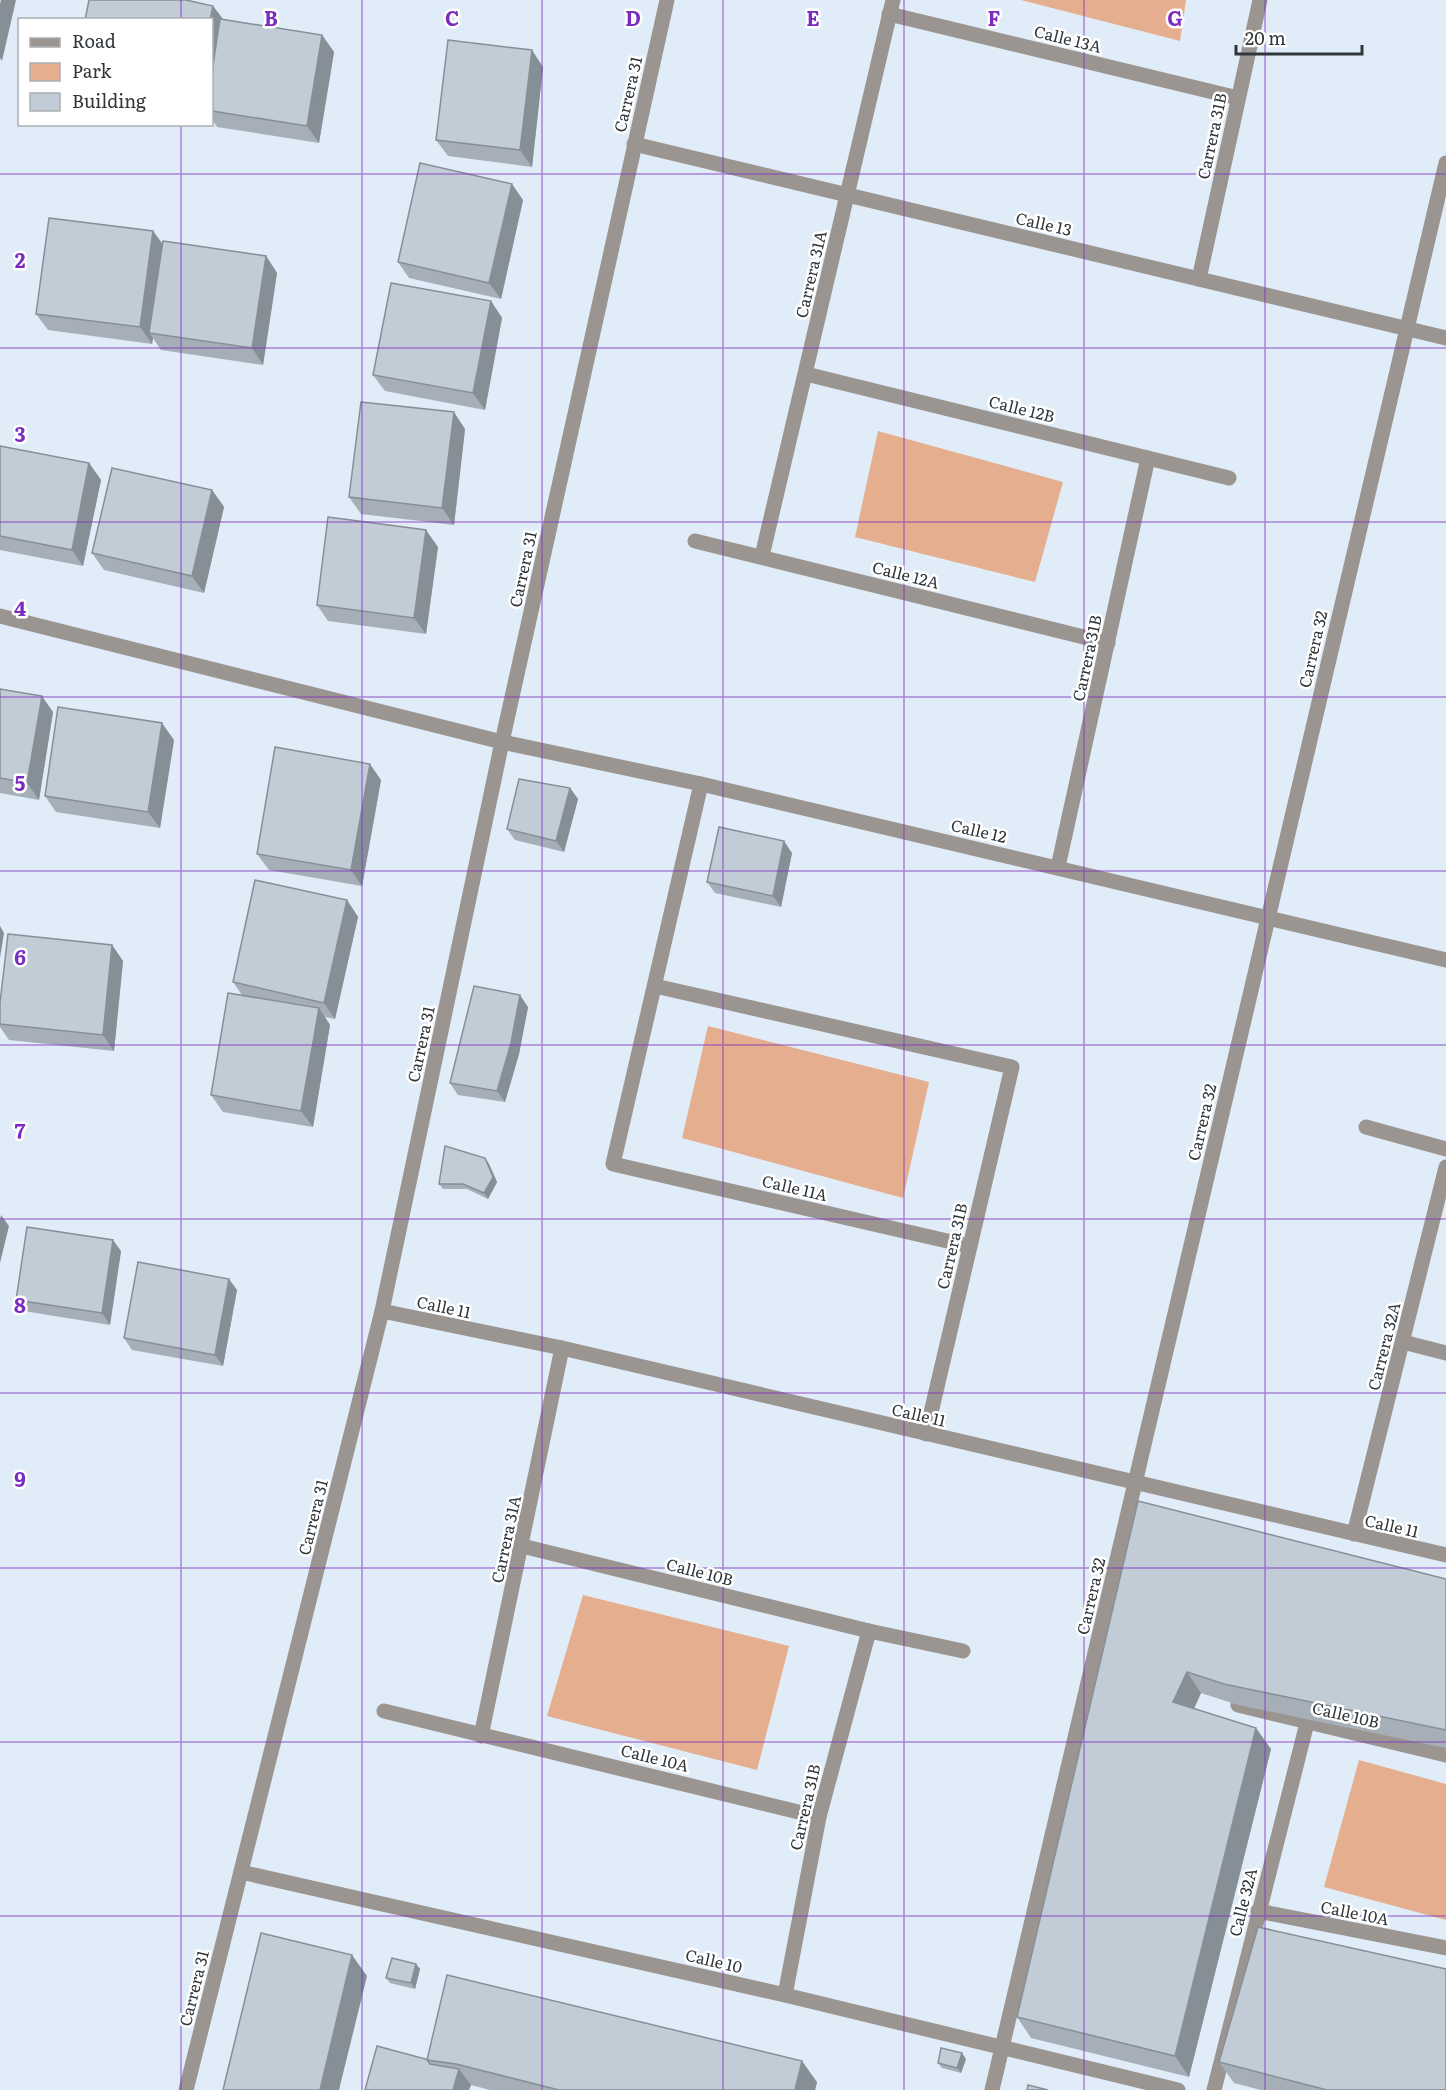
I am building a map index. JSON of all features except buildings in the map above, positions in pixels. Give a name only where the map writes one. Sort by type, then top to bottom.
[{"type":"street","name":"Carrera 31","points":[[186,2090],[382,1311],[502,742],[667,0]]},
{"type":"street","name":"Carrera 31B","points":[[1199,279],[1260,0]]},
{"type":"street","name":"Calle 13A","points":[[891,7],[1238,98]]},
{"type":"street","name":"Carrera 31A","points":[[762,556],[891,7]]},
{"type":"street","name":"Calle 13","points":[[634,144],[1446,338]]},
{"type":"street","name":"Carrera 32","points":[[992,2090],[1446,163]]},
{"type":"street","name":"Calle 12B","points":[[806,374],[1229,478]]},
{"type":"street","name":"Carrera 31B","points":[[1058,867],[1148,458]]},
{"type":"street","name":"Calle 12A","points":[[695,541],[1108,644]]},
{"type":"street","name":"Calle 12","points":[[0,616],[502,742],[701,784],[1446,960]]},
{"type":"street","points":[[655,986],[701,784]]},
{"type":"street","name":"Carrera 31B","points":[[655,986],[1012,1067],[926,1434]]},
{"type":"street","name":"Calle 11A","points":[[655,986],[613,1164],[969,1246]]},
{"type":"street","points":[[1366,1126],[1446,1149]]},
{"type":"street","name":"Carrera 32A","points":[[1354,1534],[1446,1167]]},
{"type":"street","name":"Calle 11","points":[[382,1311],[562,1348],[1134,1484],[1446,1555]]},
{"type":"street","points":[[1403,1342],[1446,1353]]},
{"type":"street","name":"Carrera 31A","points":[[481,1736],[562,1348]]},
{"type":"street","name":"Calle 10B","points":[[522,1546],[868,1631],[963,1651]]},
{"type":"street","name":"Carrera 31B","points":[[785,1995],[819,1817],[868,1631]]},
{"type":"street","name":"Calle 10B","points":[[1238,1705],[1446,1755]]},
{"type":"street","name":"Calle 10A","points":[[384,1711],[819,1817]]},
{"type":"street","name":"Calle 32A","points":[[1214,2090],[1307,1723]]},
{"type":"street","name":"Calle 10","points":[[241,1872],[785,1995],[1004,2046],[1178,2090]]},
{"type":"street","name":"Calle 10A","points":[[1258,1911],[1446,1948]]},
{"type":"green space","points":[[1021,0],[1186,0],[1180,41]]},
{"type":"green space","points":[[878,431],[1063,482],[1035,582],[855,537]]},
{"type":"green space","points":[[708,1026],[929,1082],[903,1198],[682,1138]]},
{"type":"green space","points":[[583,1595],[789,1646],[757,1770],[547,1716]]},
{"type":"green space","points":[[1359,1760],[1446,1784],[1446,1920],[1324,1887]]}]
